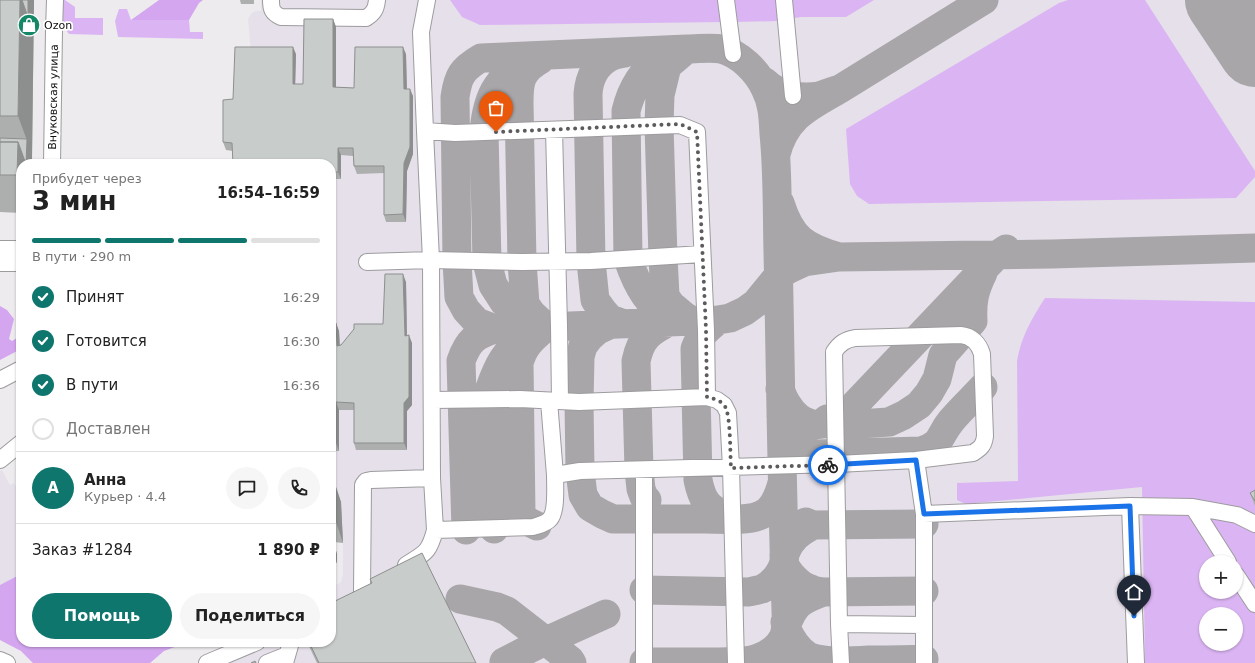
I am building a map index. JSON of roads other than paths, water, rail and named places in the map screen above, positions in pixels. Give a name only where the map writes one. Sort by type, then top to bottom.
[{"type":"street","name":"Внуковская улица","points":[[45,0],[54,30]]},
{"type":"street","name":"Внуковская улица","points":[[52,159],[54,30],[56,0]]},
{"type":"street","points":[[271,0],[271,8],[274,14],[281,17],[366,18],[372,14],[376,8],[377,0]]},
{"type":"street","points":[[394,572],[427,551],[431,544],[435,530],[432,478],[433,400],[431,260],[421,32],[427,0]]},
{"type":"street","points":[[726,0],[733,54]]},
{"type":"street","points":[[784,0],[793,96]]},
{"type":"street","points":[[425,131],[455,133],[680,124],[697,132],[706,330],[707,397]]},
{"type":"street","points":[[435,530],[533,528],[544,524],[551,519],[554,511],[554,401],[557,261],[554,130]]},
{"type":"street","points":[[0,249],[16,250]]},
{"type":"street","points":[[367,262],[431,260],[522,262],[591,261],[702,254]]},
{"type":"street","points":[[0,262],[16,263]]},
{"type":"street","points":[[555,475],[580,471],[731,468],[837,464],[916,460],[973,453],[980,449],[984,444],[985,436],[982,354],[979,345],[971,338],[964,335],[855,338],[846,340],[838,345],[834,352],[837,464],[839,624],[841,663]]},
{"type":"street","points":[[0,380],[16,372]]},
{"type":"street","points":[[433,400],[520,399],[579,402],[707,397],[717,400],[724,405],[728,413],[731,468],[736,663]]},
{"type":"street","points":[[0,460],[16,447]]},
{"type":"street","points":[[916,460],[924,514],[924,663]]},
{"type":"street","points":[[644,470],[644,663]]},
{"type":"street","points":[[362,591],[364,484],[366,481],[371,480],[432,478]]},
{"type":"street","points":[[924,514],[1130,506],[1193,507],[1237,515],[1255,524]]},
{"type":"street","points":[[1130,506],[1136,663]]},
{"type":"street","points":[[1193,507],[1224,555]]},
{"type":"street","points":[[1243,586],[1255,604]]},
{"type":"street","points":[[839,624],[924,625]]},
{"type":"street","points":[[207,663],[245,647]]},
{"type":"street","points":[[267,663],[287,653]]},
{"type":"street","points":[[0,660],[7,663]]},
{"type":"place","name":"Ozon","points":[[29,25]]}]
